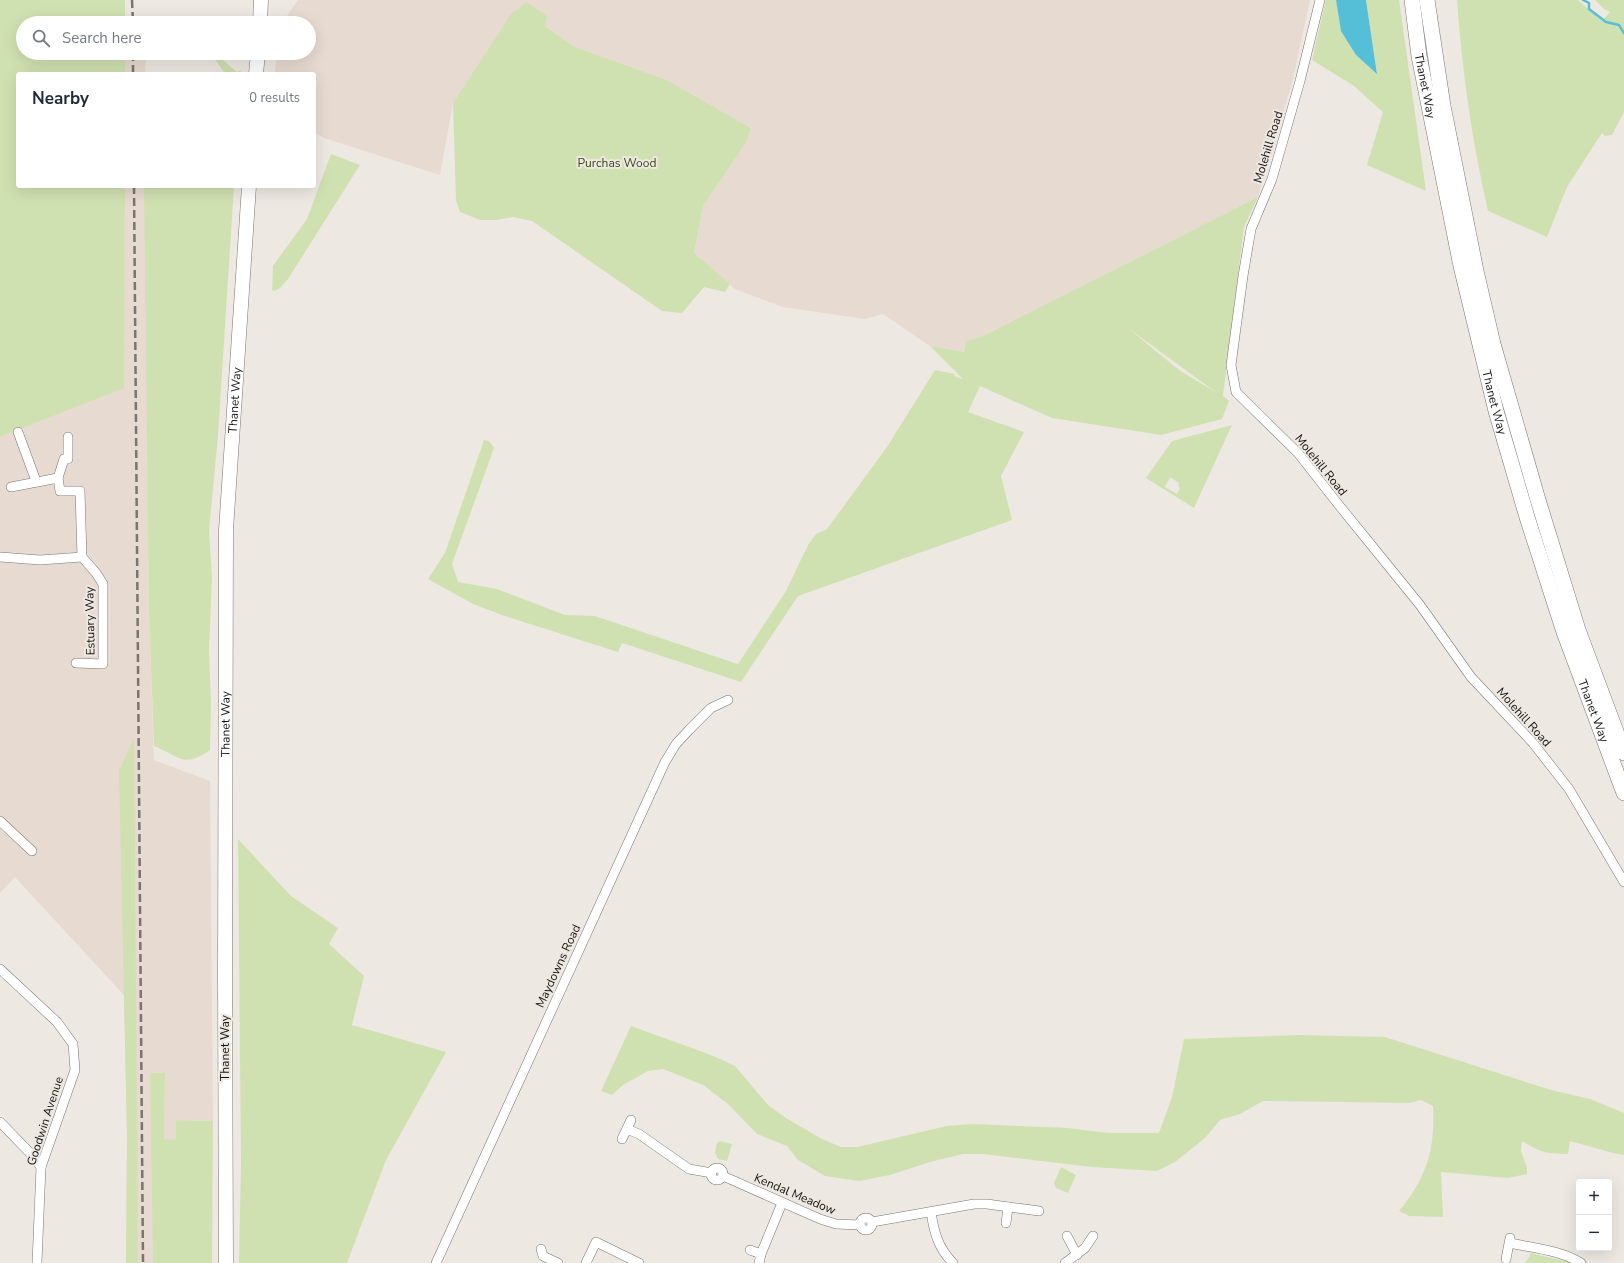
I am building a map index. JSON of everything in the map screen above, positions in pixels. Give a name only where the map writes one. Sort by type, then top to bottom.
[{"type":"highway","name":"Thanet Way","points":[[1412,0],[1419,56],[1461,266],[1496,411],[1527,517],[1564,632],[1624,793]]},
{"type":"highway","name":"Thanet Way","points":[[1428,0],[1443,106],[1476,271],[1493,344],[1538,500],[1578,630],[1624,753]]},
{"type":"main road","points":[[260,16],[261,0]]},
{"type":"main road","points":[[256,72],[257,60]]},
{"type":"main road","name":"Thanet Way","points":[[226,1263],[226,530],[249,188]]},
{"type":"street","name":"Molehill Road","points":[[1320,0],[1300,80],[1272,179],[1251,229],[1243,276],[1232,365],[1236,392],[1298,453],[1420,605],[1471,677],[1533,743],[1569,789],[1624,882]]},
{"type":"street","points":[[18,432],[36,481]]},
{"type":"street","points":[[0,557],[40,560],[82,557],[80,491],[60,491],[58,478],[64,460],[68,459],[68,437]]},
{"type":"street","points":[[11,487],[58,478]]},
{"type":"street","name":"Estuary Way","points":[[76,663],[103,664],[103,584],[96,573],[82,557]]},
{"type":"street","name":"Maydowns Road","points":[[436,1263],[665,762],[676,744],[711,708],[728,700]]},
{"type":"street","points":[[0,821],[32,852]]},
{"type":"street","name":"Goodwin Avenue","points":[[0,969],[57,1022],[73,1044],[75,1070],[41,1167],[37,1263]]},
{"type":"street","points":[[0,1122],[32,1155],[41,1167]]},
{"type":"street","name":"Kendal Meadow","points":[[622,1139],[629,1125],[639,1134],[689,1169],[712,1173],[712,1177],[716,1180],[723,1176],[820,1219],[836,1224],[860,1225],[862,1229],[867,1230],[871,1227],[872,1222],[974,1204],[1039,1211]]},
{"type":"street","points":[[750,1250],[760,1259],[782,1203]]},
{"type":"street","points":[[1006,1223],[1008,1207]]},
{"type":"street","points":[[931,1212],[937,1242],[954,1263]]},
{"type":"street","points":[[1067,1236],[1077,1255]]},
{"type":"street","points":[[1064,1263],[1085,1248],[1093,1236]]},
{"type":"street","points":[[1506,1259],[1510,1240],[1569,1257],[1581,1263]]},
{"type":"street","points":[[586,1263],[596,1242],[639,1263]]},
{"type":"street","points":[[541,1248],[543,1256],[558,1263]]},
{"type":"shaded area","points":[[298,0],[1310,0],[1293,79],[1258,197],[983,336],[966,341],[964,352],[930,346],[883,314],[865,319],[783,307],[735,289],[694,253],[703,206],[747,141],[751,128],[667,80],[573,46],[545,26],[526,2],[511,15],[453,103],[440,175],[324,138],[316,133],[316,72],[275,72],[276,60],[316,60],[316,16],[287,16]]},
{"type":"shaded area","points":[[125,60],[146,60],[145,72],[125,72]]},
{"type":"shaded area","points":[[125,188],[145,188],[149,616],[154,760],[210,781],[213,1121],[177,1120],[176,1141],[164,1139],[165,1073],[151,1073],[159,1263],[126,1263],[127,1135],[124,995],[15,877],[0,893],[0,437],[123,388]]},
{"type":"green space","points":[[0,0],[125,0],[125,16],[16,16],[16,60],[125,60],[125,72],[16,72],[16,188],[125,188],[124,388],[0,437]]},
{"type":"green space","points":[[1326,0],[1336,0],[1342,31],[1356,55],[1377,73],[1366,0],[1399,0],[1426,191],[1367,165],[1383,112],[1354,86],[1312,60]]},
{"type":"green space","points":[[1457,0],[1578,0],[1602,21],[1610,12],[1604,9],[1595,0],[1624,0],[1624,112],[1612,135],[1605,136],[1602,133],[1567,187],[1547,237],[1488,211],[1468,106]]},
{"type":"green space","name":"Purchas Wood","points":[[526,2],[547,16],[545,26],[573,46],[667,80],[751,128],[747,141],[703,206],[694,253],[730,284],[725,292],[704,287],[682,313],[662,311],[532,221],[513,217],[496,220],[480,220],[460,212],[456,200],[453,103],[511,14]]},
{"type":"green space","points":[[215,60],[223,60],[237,72],[224,72]]},
{"type":"green space","points":[[331,154],[360,165],[288,279],[279,289],[274,291],[272,290],[273,266],[307,219]]},
{"type":"green space","points":[[144,188],[234,188],[218,436],[209,530],[212,578],[209,650],[211,702],[210,750],[193,759],[181,759],[154,746],[149,616]]},
{"type":"green space","points":[[1258,197],[1244,227],[1223,396],[1229,401],[1222,419],[1161,435],[1052,418],[980,386],[968,412],[1024,432],[1001,476],[1012,520],[798,596],[741,682],[622,643],[618,652],[502,615],[473,604],[428,579],[445,553],[484,440],[489,441],[494,448],[452,564],[458,582],[497,589],[565,615],[595,616],[738,664],[786,591],[808,545],[816,534],[827,529],[887,447],[935,370],[955,374],[954,376],[963,379],[930,346],[964,352],[966,341],[983,336]],"holes":[[[1128,328],[1217,393],[1179,370]]]},
{"type":"green space","points":[[1232,425],[1194,508],[1146,478],[1172,441]],"holes":[[[1170,477],[1179,483],[1178,486],[1180,488],[1177,494],[1165,487]]]},
{"type":"green space","points":[[134,738],[138,1263],[126,1263],[127,1135],[119,771]]},
{"type":"green space","points":[[238,839],[291,896],[338,928],[329,944],[364,976],[352,1025],[446,1052],[386,1160],[347,1263],[239,1263],[241,1164]]},
{"type":"green space","points":[[631,1026],[711,1055],[735,1066],[768,1105],[786,1118],[822,1139],[841,1147],[857,1147],[947,1126],[973,1124],[1068,1128],[1108,1133],[1159,1133],[1172,1097],[1184,1039],[1299,1035],[1385,1037],[1551,1090],[1590,1099],[1624,1113],[1624,1155],[1570,1141],[1568,1154],[1548,1153],[1534,1148],[1522,1141],[1521,1151],[1527,1168],[1527,1174],[1508,1178],[1441,1172],[1443,1217],[1409,1216],[1399,1211],[1409,1199],[1423,1174],[1431,1150],[1433,1106],[1421,1100],[1409,1103],[1263,1101],[1240,1114],[1220,1120],[1205,1138],[1175,1162],[1157,1171],[1092,1167],[982,1154],[963,1154],[930,1162],[890,1175],[859,1181],[825,1176],[798,1160],[787,1146],[757,1134],[728,1104],[703,1085],[663,1069],[648,1071],[623,1085],[612,1095],[601,1091]]},
{"type":"green space","points":[[150,1073],[165,1073],[164,1139],[176,1140],[176,1120],[213,1121],[212,1263],[153,1263]]},
{"type":"green space","points":[[720,1141],[732,1144],[727,1161],[718,1159],[715,1152],[717,1143]]},
{"type":"green space","points":[[1061,1167],[1076,1175],[1068,1193],[1056,1188],[1054,1183]]},
{"type":"green space","points":[[1530,1253],[1564,1261],[1569,1259],[1573,1263],[1525,1263],[1530,1256]]},
{"type":"water","points":[[1336,0],[1366,0],[1377,74],[1356,55],[1341,31]]},
{"type":"waterway","points":[[1583,0],[1589,3],[1589,9],[1606,22],[1619,25],[1624,33]]},
{"type":"railway","points":[[132,0],[133,16]]},
{"type":"railway","points":[[133,60],[133,72]]},
{"type":"railway","points":[[134,188],[143,1263]]}]
